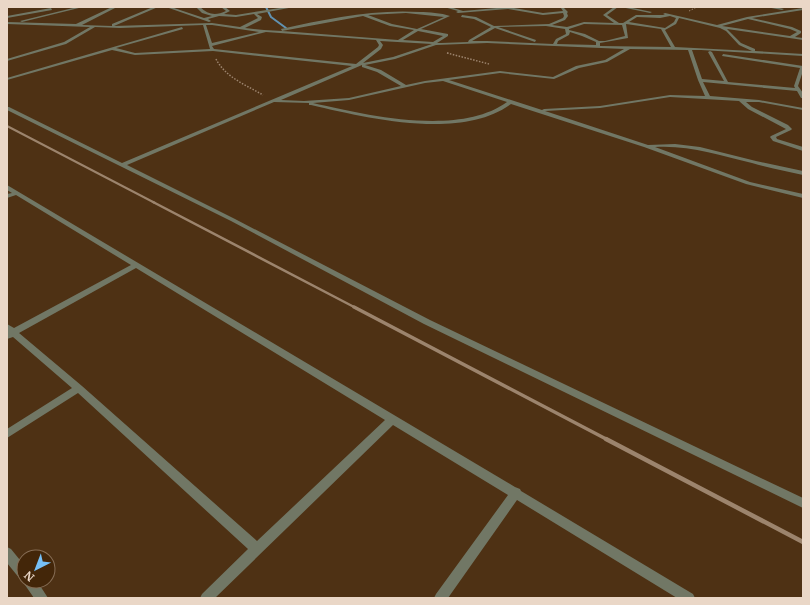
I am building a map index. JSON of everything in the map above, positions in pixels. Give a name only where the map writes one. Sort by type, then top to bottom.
[{"type":"street","points":[[7,17],[63,7]]},
{"type":"street","points":[[13,23],[80,7]]},
{"type":"street","points":[[76,26],[115,7]]},
{"type":"street","points":[[108,27],[156,7]]},
{"type":"street","points":[[168,7],[205,19],[212,24]]},
{"type":"street","points":[[198,7],[218,16],[228,11],[223,7]]},
{"type":"street","points":[[205,19],[292,7]]},
{"type":"street","points":[[446,7],[494,27],[541,44]]},
{"type":"street","points":[[399,41],[417,30],[448,16],[474,7]]},
{"type":"street","points":[[546,25],[564,19],[566,12],[563,7]]},
{"type":"street","points":[[616,7],[605,15],[618,24]]},
{"type":"street","points":[[623,7],[720,26],[803,39]]},
{"type":"street","points":[[768,7],[797,10]]},
{"type":"street","points":[[420,12],[431,8]]},
{"type":"street","points":[[459,13],[508,8],[543,14],[566,12]]},
{"type":"street","points":[[720,26],[747,18],[803,9]]},
{"type":"street","points":[[188,13],[202,10]]},
{"type":"street","points":[[364,15],[368,11]]},
{"type":"street","points":[[272,32],[364,15],[420,12],[448,16]]},
{"type":"street","points":[[240,28],[260,19],[254,13]]},
{"type":"street","points":[[364,15],[392,25],[447,35],[434,43]]},
{"type":"street","points":[[625,23],[636,16],[660,17],[670,15]]},
{"type":"street","points":[[554,45],[557,40],[568,34],[568,30],[584,23],[625,23],[663,30],[672,26],[678,17]]},
{"type":"street","points":[[747,18],[791,28],[800,32],[791,37]]},
{"type":"street","points":[[7,23],[93,27],[212,24],[272,32],[442,44]]},
{"type":"street","points":[[470,42],[494,27],[546,25],[582,34],[598,42],[605,42],[626,37],[625,23]]},
{"type":"street","points":[[204,24],[210,46],[213,50]]},
{"type":"street","points":[[7,79],[194,25]]},
{"type":"street","points":[[720,26],[727,30],[740,44],[766,53]]},
{"type":"street","points":[[7,60],[65,43],[93,27]]},
{"type":"street","points":[[663,30],[673,48]]},
{"type":"street","points":[[210,46],[266,31]]},
{"type":"street","points":[[359,65],[380,48],[381,45],[378,39]]},
{"type":"street","points":[[122,165],[359,65],[394,58],[426,47],[442,44],[470,42],[629,48],[673,48],[802,56]]},
{"type":"street","points":[[598,42],[598,47]]},
{"type":"street","points":[[273,101],[304,102],[349,99],[441,79],[500,72],[554,78],[578,67],[606,61],[629,48]]},
{"type":"street","points":[[113,49],[135,54],[213,50],[359,65],[379,71],[404,86]]},
{"type":"street","points":[[690,49],[700,80],[708,97]]},
{"type":"street","points":[[702,49],[710,52],[802,67],[796,86],[797,90],[803,97]]},
{"type":"street","points":[[710,52],[727,83]]},
{"type":"street","points":[[441,79],[646,146],[748,183],[803,196]]},
{"type":"street","points":[[700,80],[797,90]]},
{"type":"street","points":[[537,110],[600,107],[670,96],[741,100],[803,109]]},
{"type":"street","points":[[741,100],[750,108],[786,126],[789,129],[775,135],[773,137],[775,140],[798,146],[803,149]]},
{"type":"street","points":[[304,102],[362,116],[392,121],[430,122],[471,119],[488,115],[500,110],[510,102]]},
{"type":"street","points":[[7,108],[240,224],[427,322],[803,503]]},
{"type":"street","points":[[646,146],[676,145],[706,148],[749,161],[803,173]]},
{"type":"street","points":[[7,187],[690,598]]},
{"type":"street","points":[[7,196],[17,193]]},
{"type":"street","points":[[138,265],[9,332],[79,388],[257,549]]},
{"type":"street","points":[[7,434],[79,388]]},
{"type":"street","points":[[206,598],[392,420]]},
{"type":"street","points":[[440,598],[516,492]]},
{"type":"street","points":[[8,558],[16,566]]},
{"type":"street","points":[[35,589],[42,598]]},
{"type":"path","points":[[426,47],[484,62],[500,72]]},
{"type":"path","points":[[213,50],[217,62],[226,73],[273,101]]},
{"type":"waterway","points":[[266,7],[271,17],[286,28]]},
{"type":"railway","points":[[7,126],[155,203]]},
{"type":"railway","points":[[153,202],[356,308]]},
{"type":"railway","points":[[354,307],[608,440]]},
{"type":"railway","points":[[606,439],[803,542]]}]
